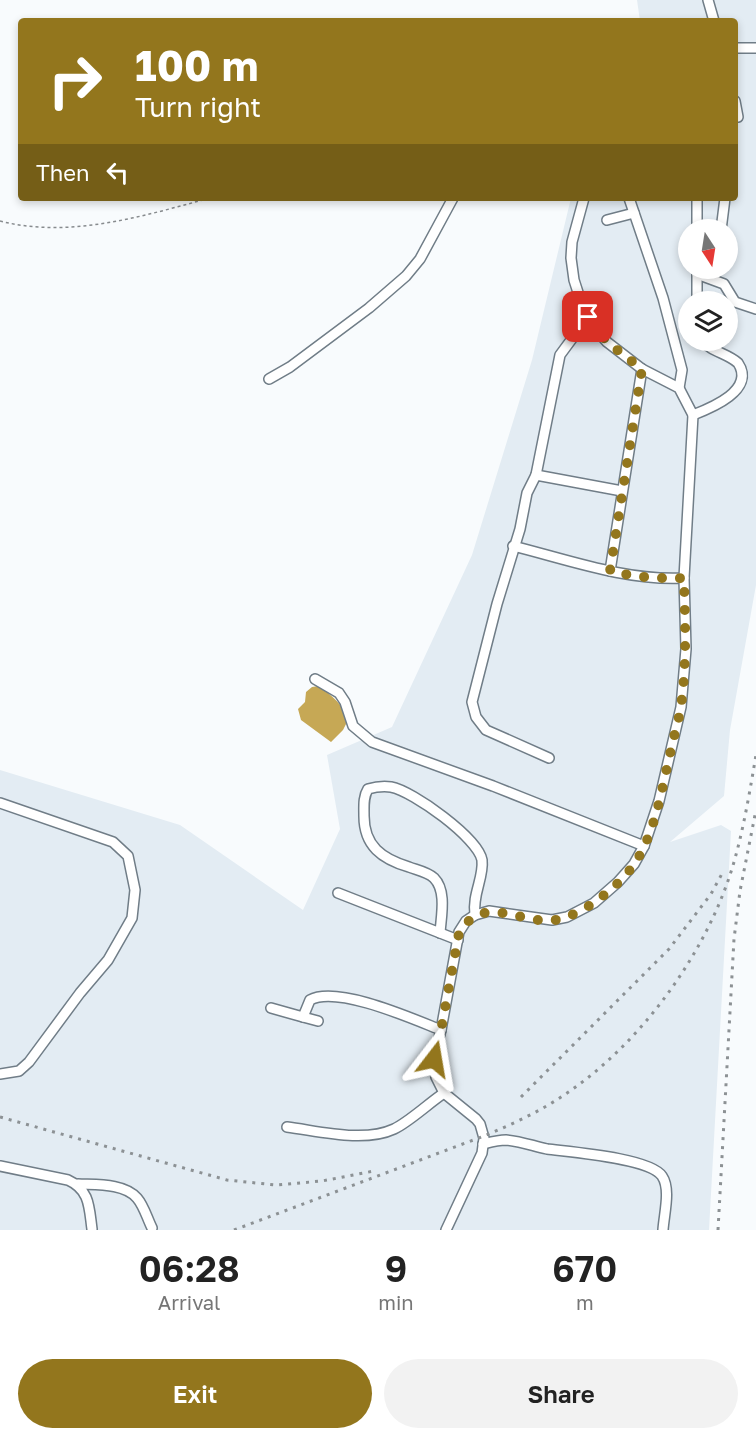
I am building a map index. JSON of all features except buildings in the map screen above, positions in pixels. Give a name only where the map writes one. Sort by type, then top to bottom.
[{"type":"lane","points":[[708,0],[713,18]]},
{"type":"lane","points":[[738,48],[756,48]]},
{"type":"lane","points":[[269,379],[290,367],[369,308],[406,276],[420,259],[451,201]]},
{"type":"lane","points":[[446,1230],[482,1153],[484,1136],[480,1124],[444,1093],[436,1077],[434,1059],[459,933],[466,921],[475,915],[489,911],[552,920],[567,917],[594,903],[618,882],[634,864],[644,846],[659,801],[681,707],[686,649],[684,578],[693,415],[679,388],[642,369],[607,342],[583,309],[574,280],[571,258],[572,242],[583,201]]},
{"type":"lane","points":[[630,201],[663,298],[682,370],[679,388]]},
{"type":"lane","points":[[697,201],[697,219]]},
{"type":"lane","points":[[722,219],[725,201]]},
{"type":"lane","points":[[607,219],[634,213]]},
{"type":"lane","points":[[713,280],[724,284],[735,302],[756,309]]},
{"type":"lane","points":[[549,758],[486,730],[476,717],[472,702],[513,546],[520,529],[527,493],[536,475],[560,356],[588,317]]},
{"type":"lane","points":[[693,415],[733,398],[744,389],[746,377],[740,365],[715,351]]},
{"type":"lane","points":[[610,571],[642,369]]},
{"type":"lane","points":[[536,475],[622,491]]},
{"type":"lane","points":[[513,546],[629,576],[661,579],[684,578]]},
{"type":"lane","points":[[315,678],[339,693],[345,702],[353,726],[372,742],[493,786],[644,846]]},
{"type":"lane","points":[[440,933],[441,890],[435,879],[426,873],[396,863],[376,850],[368,840],[364,825],[364,795],[368,789],[393,787],[407,794],[446,818],[474,844],[479,851],[482,867],[473,903],[475,915]]},
{"type":"lane","points":[[0,803],[113,842],[128,856],[135,890],[132,918],[108,960],[80,993],[29,1062],[19,1071],[0,1074]]},
{"type":"lane","points":[[338,893],[458,940]]},
{"type":"lane","points":[[303,1017],[310,1000],[322,995],[335,996],[363,1002],[441,1030]]},
{"type":"lane","points":[[271,1008],[318,1021]]},
{"type":"lane","points":[[287,1127],[365,1137],[380,1134],[396,1128],[444,1093]]},
{"type":"lane","points":[[483,1144],[516,1141],[544,1148],[627,1160],[653,1168],[660,1173],[666,1186],[663,1230]]},
{"type":"lane","points":[[0,1166],[78,1184],[107,1185],[124,1190],[136,1197],[152,1228]]},
{"type":"lane","points":[[78,1184],[84,1191],[92,1229]]},
{"type":"path","points":[[0,221],[40,228],[91,226],[197,201]]},
{"type":"shaded area","points":[[637,0],[756,0],[756,585],[730,730],[724,796],[670,842],[721,825],[731,831],[709,1230],[0,1230],[0,770],[180,825],[303,910],[340,829],[327,755],[392,727],[472,555],[532,360],[570,201],[738,201],[738,18],[640,18]]},
{"type":"shaded area","points":[[319,686],[340,705],[348,720],[343,730],[331,742],[301,720],[298,709],[305,702],[306,692],[312,687]]},
{"type":"railway","points":[[234,1230],[513,1123],[561,1097],[590,1076],[618,1051],[644,1024],[667,994],[707,930],[734,862],[756,755]]},
{"type":"railway","points":[[718,1230],[734,939],[740,891],[756,810]]},
{"type":"railway","points":[[521,1097],[669,949],[711,894],[724,870]]},
{"type":"railway","points":[[0,1117],[227,1180],[276,1185],[322,1181],[374,1171]]},
{"type":"route","points":[[434,1059],[459,933],[466,921],[475,915],[489,911],[552,920],[567,917],[594,903],[618,882],[634,864],[644,846],[659,801],[681,707],[686,649],[684,578],[661,579],[629,576],[610,571],[642,369],[607,342],[588,317]]}]
